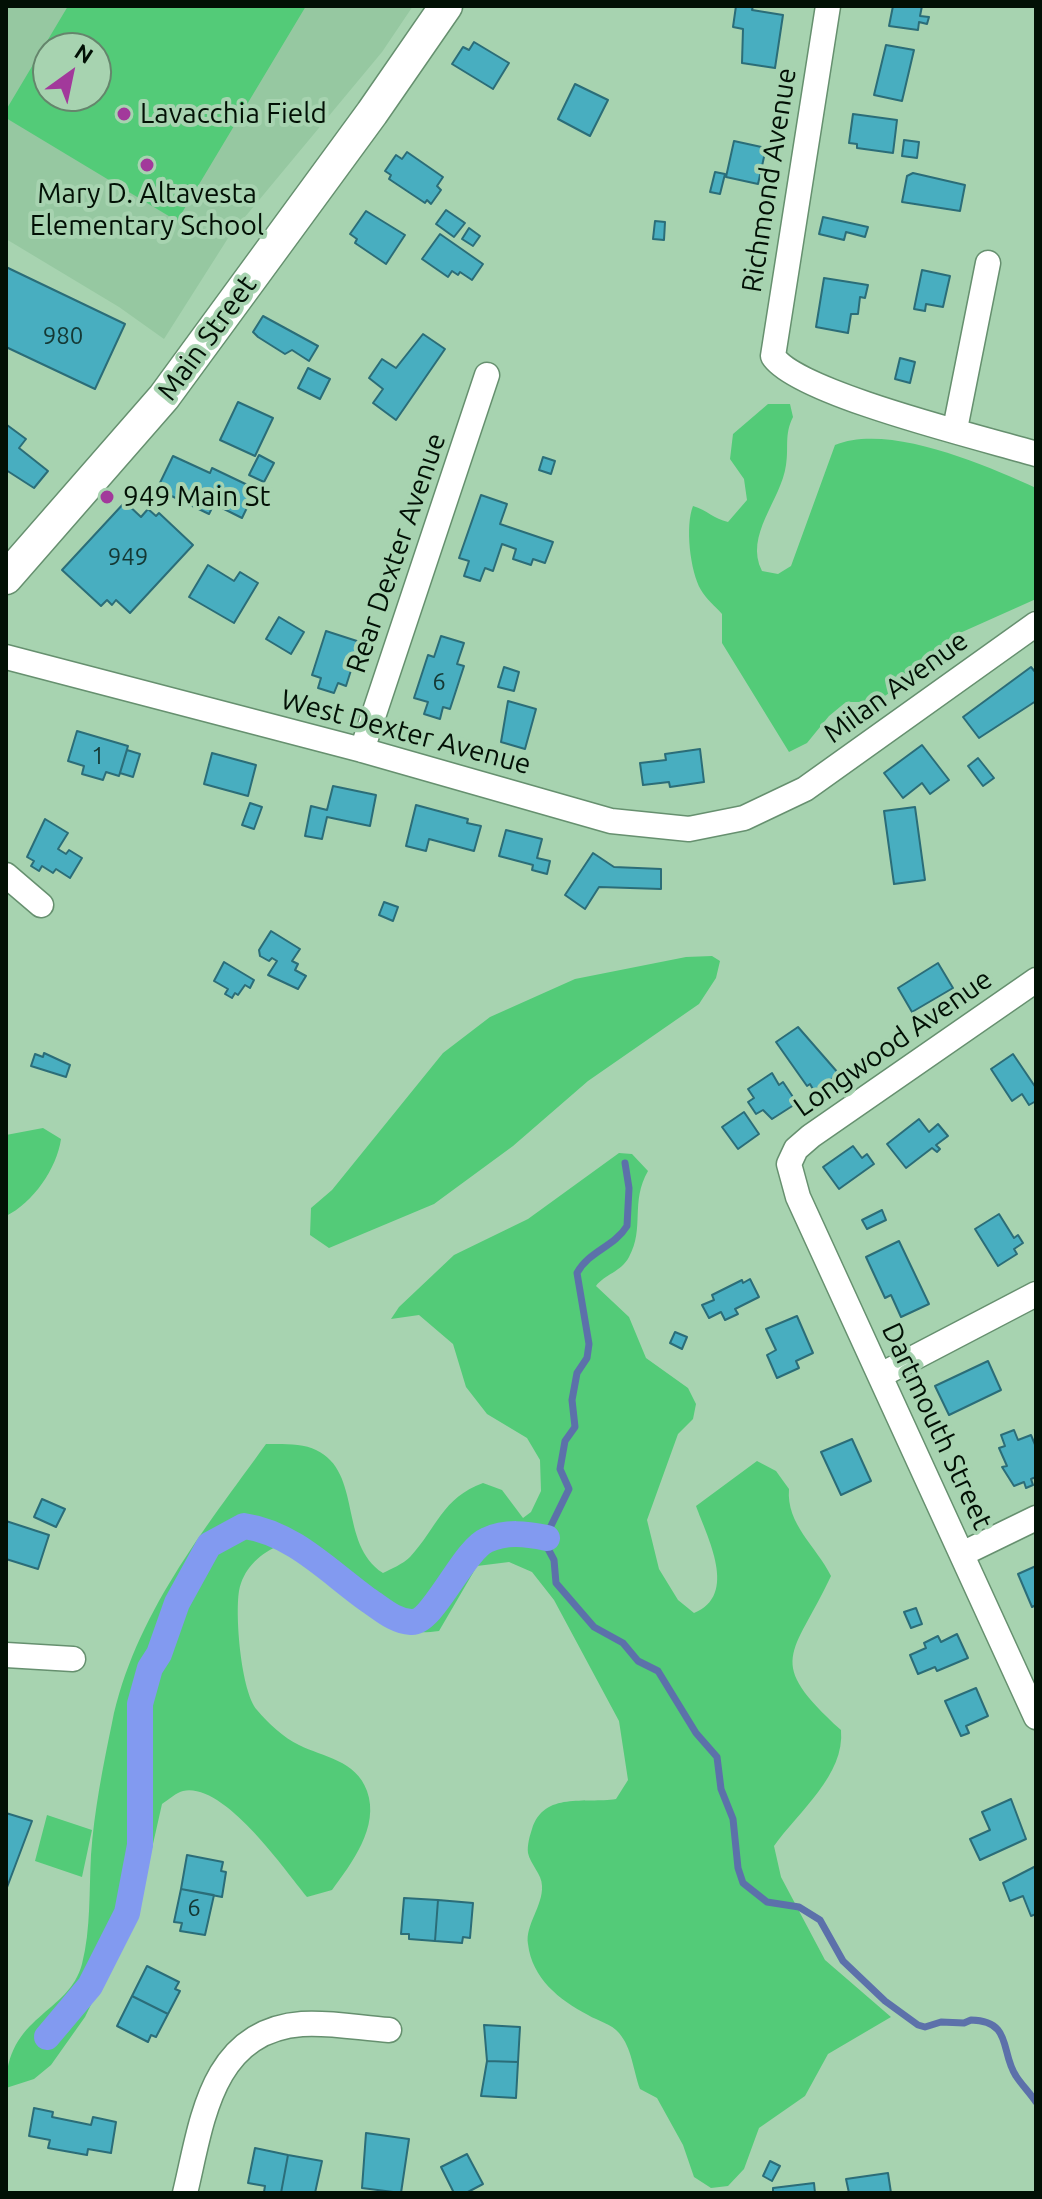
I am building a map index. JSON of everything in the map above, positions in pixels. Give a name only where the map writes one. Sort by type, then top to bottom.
[{"type":"main road","name":"Main Street","points":[[6,578],[164,397],[372,113],[446,6]]},
{"type":"street","name":"Richmond Avenue","points":[[828,6],[773,348],[777,363],[820,389],[955,429]]},
{"type":"street","points":[[988,263],[955,429],[1036,454]]},
{"type":"street","name":"Rear Dexter Avenue","points":[[362,750],[487,375]]},
{"type":"street","name":"Milan Avenue","points":[[790,797],[1036,624]]},
{"type":"street","name":"West Dexter Avenue","points":[[6,657],[362,750],[611,821],[689,829],[721,824],[790,797]]},
{"type":"street","points":[[6,875],[41,905]]},
{"type":"street","name":"Longwood Avenue","points":[[790,1159],[796,1149],[824,1126],[1036,980]]},
{"type":"street","name":"Dartmouth Street","points":[[790,1159],[798,1197],[1036,1717]]},
{"type":"street","points":[[881,1375],[1036,1294]]},
{"type":"street","points":[[962,1554],[1036,1518]]},
{"type":"street","points":[[6,1655],[73,1659]]},
{"type":"street","points":[[185,2193],[209,2096],[221,2071],[240,2050],[263,2035],[290,2026],[389,2030]]},
{"type":"shaded area","name":"Mary D. Altavesta Elementary School","points":[[6,6],[413,6],[382,52],[230,235],[164,339],[119,307],[6,239]]},
{"type":"green space","name":"Lavacchia Field","points":[[68,6],[306,6],[177,221],[6,118],[6,110],[32,66],[32,112],[112,112],[112,32],[52,32]]},
{"type":"green space","points":[[768,404],[790,404],[793,417],[783,478],[757,544],[762,571],[778,574],[791,566],[835,445],[882,439],[909,443],[964,458],[1036,488],[1036,599],[951,637],[898,687],[876,702],[846,702],[829,716],[807,743],[789,752],[722,643],[722,614],[697,582],[689,536],[693,506],[728,522],[747,500],[744,479],[730,459],[733,434]]},
{"type":"green space","points":[[712,956],[720,961],[716,978],[699,1004],[588,1081],[513,1146],[434,1204],[329,1248],[310,1235],[311,1208],[332,1190],[443,1053],[490,1017],[575,979],[686,957]]},
{"type":"green space","points":[[43,1128],[61,1139],[55,1161],[34,1194],[6,1216],[6,1135]]},
{"type":"green space","points":[[619,1153],[632,1154],[648,1171],[640,1193],[634,1246],[622,1266],[596,1286],[629,1317],[646,1358],[688,1388],[696,1404],[693,1419],[678,1434],[647,1520],[659,1569],[678,1600],[694,1613],[707,1605],[715,1593],[716,1564],[696,1506],[757,1461],[776,1471],[789,1489],[789,1502],[797,1524],[831,1576],[797,1642],[793,1657],[794,1672],[817,1707],[841,1730],[836,1762],[828,1777],[774,1846],[781,1877],[825,1960],[891,2017],[828,2054],[805,2096],[759,2128],[744,2169],[728,2186],[711,2188],[694,2177],[683,2145],[657,2098],[640,2089],[630,2052],[619,2033],[557,1995],[535,1967],[528,1944],[531,1923],[542,1893],[540,1877],[528,1853],[532,1829],[538,1817],[556,1804],[616,1799],[628,1780],[619,1721],[554,1600],[532,1572],[509,1562],[477,1566],[439,1631],[413,1632],[390,1627],[371,1617],[317,1573],[276,1547],[252,1564],[239,1591],[239,1635],[247,1687],[257,1710],[282,1734],[347,1766],[362,1781],[367,1791],[370,1818],[362,1844],[332,1890],[307,1897],[252,1830],[234,1813],[199,1792],[183,1791],[172,1796],[162,1804],[139,1906],[85,2017],[51,2065],[34,2079],[6,2088],[9,2064],[16,2045],[27,2030],[65,1994],[82,1964],[97,1806],[122,1684],[154,1610],[196,1542],[266,1444],[305,1446],[331,1460],[346,1491],[360,1545],[369,1560],[383,1573],[410,1557],[449,1505],[469,1489],[483,1483],[502,1490],[523,1518],[531,1512],[541,1491],[540,1460],[527,1438],[487,1414],[466,1387],[453,1344],[419,1315],[391,1319],[399,1307],[454,1255],[528,1219]]},
{"type":"green space","points":[[47,1815],[92,1830],[82,1877],[35,1861]]},
{"type":"building","points":[[736,6],[753,6],[752,10],[783,15],[775,68],[742,63],[743,29],[733,27]]},
{"type":"building","points":[[893,6],[922,6],[920,16],[929,17],[927,24],[919,22],[918,30],[889,26]]},
{"type":"building","points":[[474,42],[509,63],[493,89],[452,64],[463,47],[469,50]]},
{"type":"building","points":[[886,45],[914,50],[902,101],[874,95]]},
{"type":"building","points":[[575,84],[608,100],[590,136],[558,119]]},
{"type":"building","points":[[853,114],[897,120],[893,153],[857,148],[857,144],[849,143]]},
{"type":"building","points":[[904,140],[919,142],[917,158],[902,156]]},
{"type":"building","points":[[734,141],[766,148],[758,184],[726,177]]},
{"type":"building","points":[[407,152],[443,177],[437,186],[441,190],[431,204],[389,179],[391,175],[385,171],[396,155],[402,159]]},
{"type":"building","points":[[715,172],[725,174],[720,194],[710,192]]},
{"type":"building","points":[[913,173],[965,185],[960,211],[902,202],[907,176]]},
{"type":"building","points":[[446,210],[465,223],[454,237],[436,224]]},
{"type":"building","points":[[366,211],[405,235],[386,264],[355,243],[357,239],[350,234]]},
{"type":"building","points":[[823,217],[868,227],[865,237],[846,232],[844,240],[819,234]]},
{"type":"building","points":[[655,221],[665,222],[664,240],[653,239]]},
{"type":"building","points":[[469,228],[480,236],[473,246],[462,239]]},
{"type":"building","points":[[440,234],[483,264],[472,280],[452,271],[448,277],[422,259]]},
{"type":"building","points":[[6,267],[125,324],[95,389],[6,347]]},
{"type":"building","points":[[922,270],[950,276],[943,307],[926,304],[925,311],[914,309]]},
{"type":"building","points":[[824,278],[868,285],[865,298],[860,297],[858,314],[851,314],[848,333],[816,327]]},
{"type":"building","points":[[263,316],[318,346],[309,361],[292,350],[285,354],[258,337],[253,332]]},
{"type":"building","points":[[423,334],[445,349],[396,420],[373,403],[383,389],[369,378],[382,359],[396,368]]},
{"type":"building","points":[[900,358],[915,362],[910,383],[895,379]]},
{"type":"building","points":[[308,368],[330,379],[320,399],[298,388]]},
{"type":"building","points":[[238,402],[273,418],[255,456],[220,440]]},
{"type":"building","points":[[7,425],[26,439],[19,448],[48,471],[34,488],[6,470]]},
{"type":"building","points":[[259,455],[274,463],[264,482],[249,475]]},
{"type":"building","points":[[173,456],[210,473],[212,468],[256,489],[242,518],[214,504],[209,514],[157,489]]},
{"type":"building","points":[[543,457],[555,461],[551,474],[539,470]]},
{"type":"building","points":[[481,495],[507,504],[500,524],[553,542],[545,563],[533,559],[531,565],[513,559],[516,549],[502,544],[493,571],[485,568],[480,581],[464,576],[469,561],[459,558]]},
{"type":"building","points":[[125,502],[141,517],[148,509],[156,516],[159,513],[193,545],[130,613],[116,600],[112,605],[107,600],[101,606],[62,570]]},
{"type":"building","points":[[208,565],[234,581],[240,572],[258,583],[234,623],[189,597]]},
{"type":"building","points":[[279,617],[304,632],[291,654],[266,639]]},
{"type":"building","points":[[326,631],[360,642],[346,686],[338,683],[334,693],[318,688],[321,678],[312,675]]},
{"type":"building","points":[[441,636],[464,643],[457,664],[464,666],[450,709],[443,707],[440,719],[424,714],[428,702],[414,698],[428,655],[434,657]]},
{"type":"building","points":[[504,667],[519,672],[514,691],[498,687]]},
{"type":"building","points":[[1031,667],[1036,673],[1036,701],[979,738],[963,717]]},
{"type":"building","points":[[508,701],[536,709],[525,749],[501,742]]},
{"type":"building","points":[[77,731],[128,746],[119,776],[106,772],[103,780],[82,774],[84,766],[68,761]]},
{"type":"building","points":[[922,745],[949,780],[930,794],[922,783],[903,798],[884,773]]},
{"type":"building","points":[[700,749],[704,782],[670,787],[669,782],[643,785],[640,763],[666,760],[665,754]]},
{"type":"building","points":[[127,750],[140,754],[133,777],[120,773]]},
{"type":"building","points":[[212,753],[256,765],[248,796],[204,784]]},
{"type":"building","points":[[978,758],[994,778],[983,786],[968,766]]},
{"type":"building","points":[[333,786],[376,795],[370,826],[327,817],[322,839],[305,836],[311,806],[327,810]]},
{"type":"building","points":[[250,803],[262,807],[254,829],[242,825]]},
{"type":"building","points":[[416,805],[468,819],[467,823],[481,826],[474,851],[429,839],[426,851],[406,846]]},
{"type":"building","points":[[915,807],[925,880],[894,884],[884,811]]},
{"type":"building","points":[[45,819],[68,833],[58,849],[66,854],[69,850],[82,858],[70,878],[56,869],[53,873],[42,866],[39,871],[31,866],[34,861],[27,857]]},
{"type":"building","points":[[506,830],[542,839],[537,858],[550,861],[547,874],[532,870],[533,865],[499,856]]},
{"type":"building","points":[[593,853],[614,867],[661,869],[661,889],[599,887],[585,909],[565,895]]},
{"type":"building","points":[[384,902],[398,907],[393,921],[379,915]]},
{"type":"building","points":[[271,931],[300,949],[292,961],[298,964],[295,970],[306,976],[298,989],[268,975],[277,961],[260,956],[259,950]]},
{"type":"building","points":[[224,962],[254,980],[250,988],[245,985],[232,998],[225,994],[228,989],[214,981]]},
{"type":"building","points":[[938,963],[953,988],[912,1012],[898,988]]},
{"type":"building","points":[[798,1027],[839,1074],[814,1091],[810,1084],[807,1086],[776,1042]]},
{"type":"building","points":[[44,1053],[70,1065],[66,1077],[31,1066],[35,1054],[43,1057]]},
{"type":"building","points":[[1013,1054],[1036,1088],[1036,1101],[1029,1105],[1022,1094],[1012,1101],[991,1069]]},
{"type":"building","points":[[772,1073],[779,1085],[783,1082],[797,1103],[772,1119],[763,1110],[756,1114],[748,1102],[754,1098],[748,1089]]},
{"type":"building","points":[[744,1112],[759,1134],[738,1149],[722,1127]]},
{"type":"building","points":[[919,1119],[929,1132],[938,1124],[948,1136],[936,1145],[940,1149],[937,1152],[932,1148],[906,1168],[887,1144]]},
{"type":"building","points":[[853,1146],[862,1158],[867,1154],[874,1164],[839,1189],[823,1167]]},
{"type":"building","points":[[882,1210],[886,1220],[867,1229],[862,1220]]},
{"type":"building","points":[[999,1214],[1014,1238],[1018,1235],[1023,1243],[1014,1249],[1017,1254],[998,1266],[975,1229]]},
{"type":"building","points":[[899,1241],[929,1304],[901,1317],[891,1295],[885,1298],[866,1257]]},
{"type":"building","points":[[750,1279],[759,1297],[735,1309],[738,1314],[725,1320],[721,1312],[709,1318],[702,1305],[714,1300],[712,1295]]},
{"type":"building","points":[[797,1316],[813,1353],[796,1361],[799,1368],[777,1378],[767,1355],[776,1350],[766,1329]]},
{"type":"building","points":[[675,1332],[687,1337],[682,1349],[670,1343]]},
{"type":"building","points":[[988,1361],[1001,1390],[949,1415],[935,1386]]},
{"type":"building","points":[[1014,1430],[1018,1440],[1031,1435],[1036,1447],[1036,1477],[1031,1479],[1033,1485],[1026,1488],[1024,1482],[1014,1486],[1002,1467],[1007,1466],[999,1448],[1005,1446],[1001,1435]]},
{"type":"building","points":[[852,1439],[871,1481],[841,1495],[821,1452]]},
{"type":"building","points":[[42,1499],[65,1509],[56,1527],[34,1517]]},
{"type":"building","points":[[6,1521],[49,1535],[38,1569],[6,1559]]},
{"type":"building","points":[[1036,1566],[1036,1605],[1032,1607],[1018,1574]]},
{"type":"building","points":[[916,1608],[922,1624],[911,1628],[904,1612]]},
{"type":"building","points":[[957,1634],[968,1658],[937,1671],[935,1667],[918,1674],[910,1655],[926,1648],[924,1643],[938,1636],[941,1642]]},
{"type":"building","points":[[976,1688],[988,1716],[966,1726],[969,1733],[961,1736],[945,1701]]},
{"type":"building","points":[[1011,1799],[1026,1839],[980,1860],[970,1839],[990,1830],[982,1812]]},
{"type":"building","points":[[6,1813],[32,1821],[6,1890]]},
{"type":"building","points":[[187,1855],[223,1862],[221,1871],[226,1872],[222,1897],[181,1889]]},
{"type":"building","points":[[1036,1866],[1036,1914],[1031,1916],[1023,1896],[1010,1901],[1003,1883]]},
{"type":"building","points":[[181,1889],[214,1895],[205,1935],[180,1931],[182,1923],[174,1922]]},
{"type":"building","points":[[404,1898],[438,1900],[435,1941],[409,1939],[409,1934],[401,1934]]},
{"type":"building","points":[[438,1900],[473,1903],[470,1938],[463,1937],[462,1943],[435,1941]]},
{"type":"building","points":[[147,1966],[179,1982],[175,1989],[180,1991],[168,2014],[132,1996]]},
{"type":"building","points":[[132,1996],[168,2014],[156,2037],[151,2035],[148,2042],[117,2026]]},
{"type":"building","points":[[484,2025],[520,2027],[518,2062],[487,2061]]},
{"type":"building","points":[[487,2061],[518,2062],[516,2098],[481,2096]]},
{"type":"building","points":[[34,2108],[53,2112],[52,2117],[91,2125],[93,2117],[116,2122],[111,2153],[88,2149],[87,2155],[48,2148],[50,2140],[29,2136]]},
{"type":"building","points":[[366,2133],[409,2139],[401,2193],[362,2188]]},
{"type":"building","points":[[255,2148],[288,2155],[281,2193],[264,2192],[265,2186],[248,2183]]},
{"type":"building","points":[[467,2154],[483,2184],[466,2193],[454,2193],[441,2167]]},
{"type":"building","points":[[288,2155],[322,2161],[315,2193],[281,2193]]},
{"type":"building","points":[[770,2161],[780,2166],[772,2181],[763,2176]]},
{"type":"building","points":[[888,2173],[891,2193],[849,2193],[846,2179]]},
{"type":"building","points":[[814,2183],[815,2193],[773,2193],[773,2188]]},
{"type":"waterway","points":[[625,1163],[629,1188],[627,1226],[588,1259],[577,1273],[589,1344],[587,1358],[577,1373],[572,1400],[575,1427],[565,1441],[560,1469],[569,1489],[547,1534],[546,1545],[554,1560],[556,1583],[594,1627],[623,1643],[638,1661],[658,1671],[696,1733],[717,1757],[721,1789],[733,1819],[738,1868],[743,1883],[767,1902],[799,1907],[820,1920],[843,1961],[885,2001],[918,2025],[925,2027],[941,2022],[964,2023],[971,2020],[994,2026],[1003,2039],[1011,2067],[1036,2102]]},
{"type":"waterway","points":[[47,2037],[90,1986],[127,1913],[140,1845],[140,1704],[150,1668],[159,1654],[177,1603],[209,1545],[244,1526],[262,1530],[310,1555],[388,1614],[411,1622],[429,1611],[468,1557],[487,1540],[509,1534],[547,1538]]},
{"type":"place","name":"Lavacchia Field","points":[[124,114]]},
{"type":"place","name":"Mary D. Altavesta Elementary School","points":[[147,165]]},
{"type":"place","name":"949 Main St","points":[[107,497]]}]
